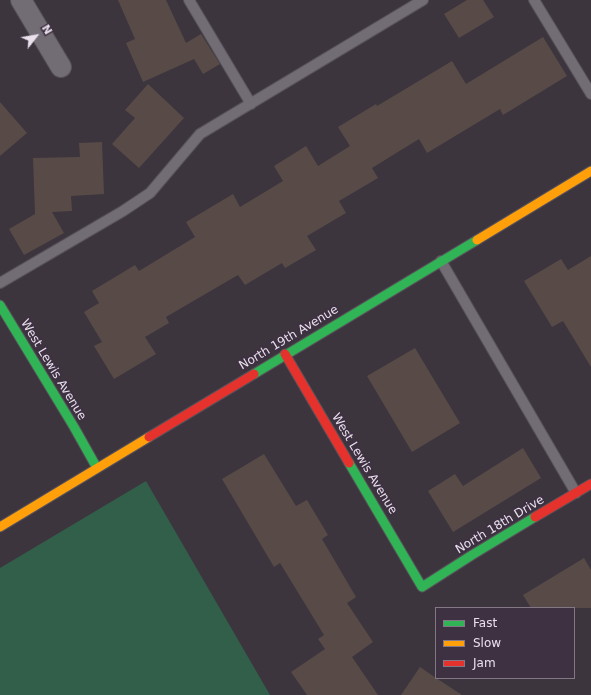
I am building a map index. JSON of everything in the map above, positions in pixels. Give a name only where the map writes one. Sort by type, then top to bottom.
[{"type":"main road","name":"North 19th Avenue","points":[[0,526],[591,171]]},
{"type":"main road","name":"West Lewis Avenue","points":[[0,305],[74,427],[97,468]]},
{"type":"main road","name":"West Lewis Avenue","points":[[285,354],[422,587]]},
{"type":"main road","name":"North 18th Drive","points":[[422,587],[472,555],[591,484]]},
{"type":"street","points":[[21,0],[61,67]]},
{"type":"lane","points":[[189,0],[250,104]]},
{"type":"lane","points":[[0,283],[123,211],[150,193],[200,134],[423,0]]},
{"type":"lane","points":[[534,0],[591,94]]},
{"type":"lane","points":[[441,261],[576,493]]},
{"type":"green space","points":[[146,481],[270,695],[0,695],[0,568]]},
{"type":"building","points":[[118,0],[166,0],[186,43],[201,34],[220,64],[203,74],[194,59],[143,82],[126,43],[135,39]]},
{"type":"building","points":[[467,0],[483,0],[494,17],[459,38],[444,14]]},
{"type":"building","points":[[543,37],[567,76],[503,115],[500,109],[427,153],[419,139],[372,168],[378,178],[339,201],[346,213],[307,236],[316,250],[285,268],[282,263],[245,285],[238,275],[166,317],[169,323],[145,337],[156,354],[114,379],[94,346],[102,342],[84,312],[99,303],[92,291],[135,265],[139,271],[195,237],[186,222],[233,194],[240,207],[283,181],[274,166],[306,146],[318,166],[350,146],[338,127],[376,104],[377,106],[452,61],[466,84]]},
{"type":"building","points":[[148,84],[184,118],[139,168],[112,144],[135,118],[125,110]]},
{"type":"building","points":[[0,102],[27,133],[0,156]]},
{"type":"building","points":[[102,142],[104,194],[71,196],[72,211],[52,212],[64,233],[24,255],[9,229],[35,214],[33,158],[80,157],[79,143]]},
{"type":"building","points":[[591,256],[591,367],[563,321],[552,327],[524,281],[561,259],[568,270]]},
{"type":"building","points":[[415,348],[460,423],[412,452],[367,376]]},
{"type":"building","points":[[523,448],[541,478],[453,532],[428,491],[455,474],[463,486]]},
{"type":"building","points":[[264,454],[296,506],[307,500],[328,535],[322,539],[356,597],[347,603],[373,642],[352,657],[378,695],[307,695],[291,672],[325,649],[318,639],[324,635],[280,563],[274,567],[222,479]]},
{"type":"building","points":[[584,558],[591,570],[591,608],[530,607],[523,595]]},
{"type":"building","points":[[420,667],[435,677],[435,679],[438,679],[462,695],[401,695]]},
{"type":"traffic: fast","points":[[254,374],[477,240]]},
{"type":"traffic: fast","points":[[0,305],[74,427],[97,468]]},
{"type":"traffic: fast","points":[[349,463],[422,587],[535,517]]},
{"type":"traffic: slow","points":[[477,240],[591,171]]},
{"type":"traffic: slow","points":[[0,527],[149,437]]},
{"type":"traffic: jam","points":[[285,354],[349,463]]},
{"type":"traffic: jam","points":[[149,437],[254,374]]},
{"type":"traffic: jam","points":[[535,517],[591,484]]}]
